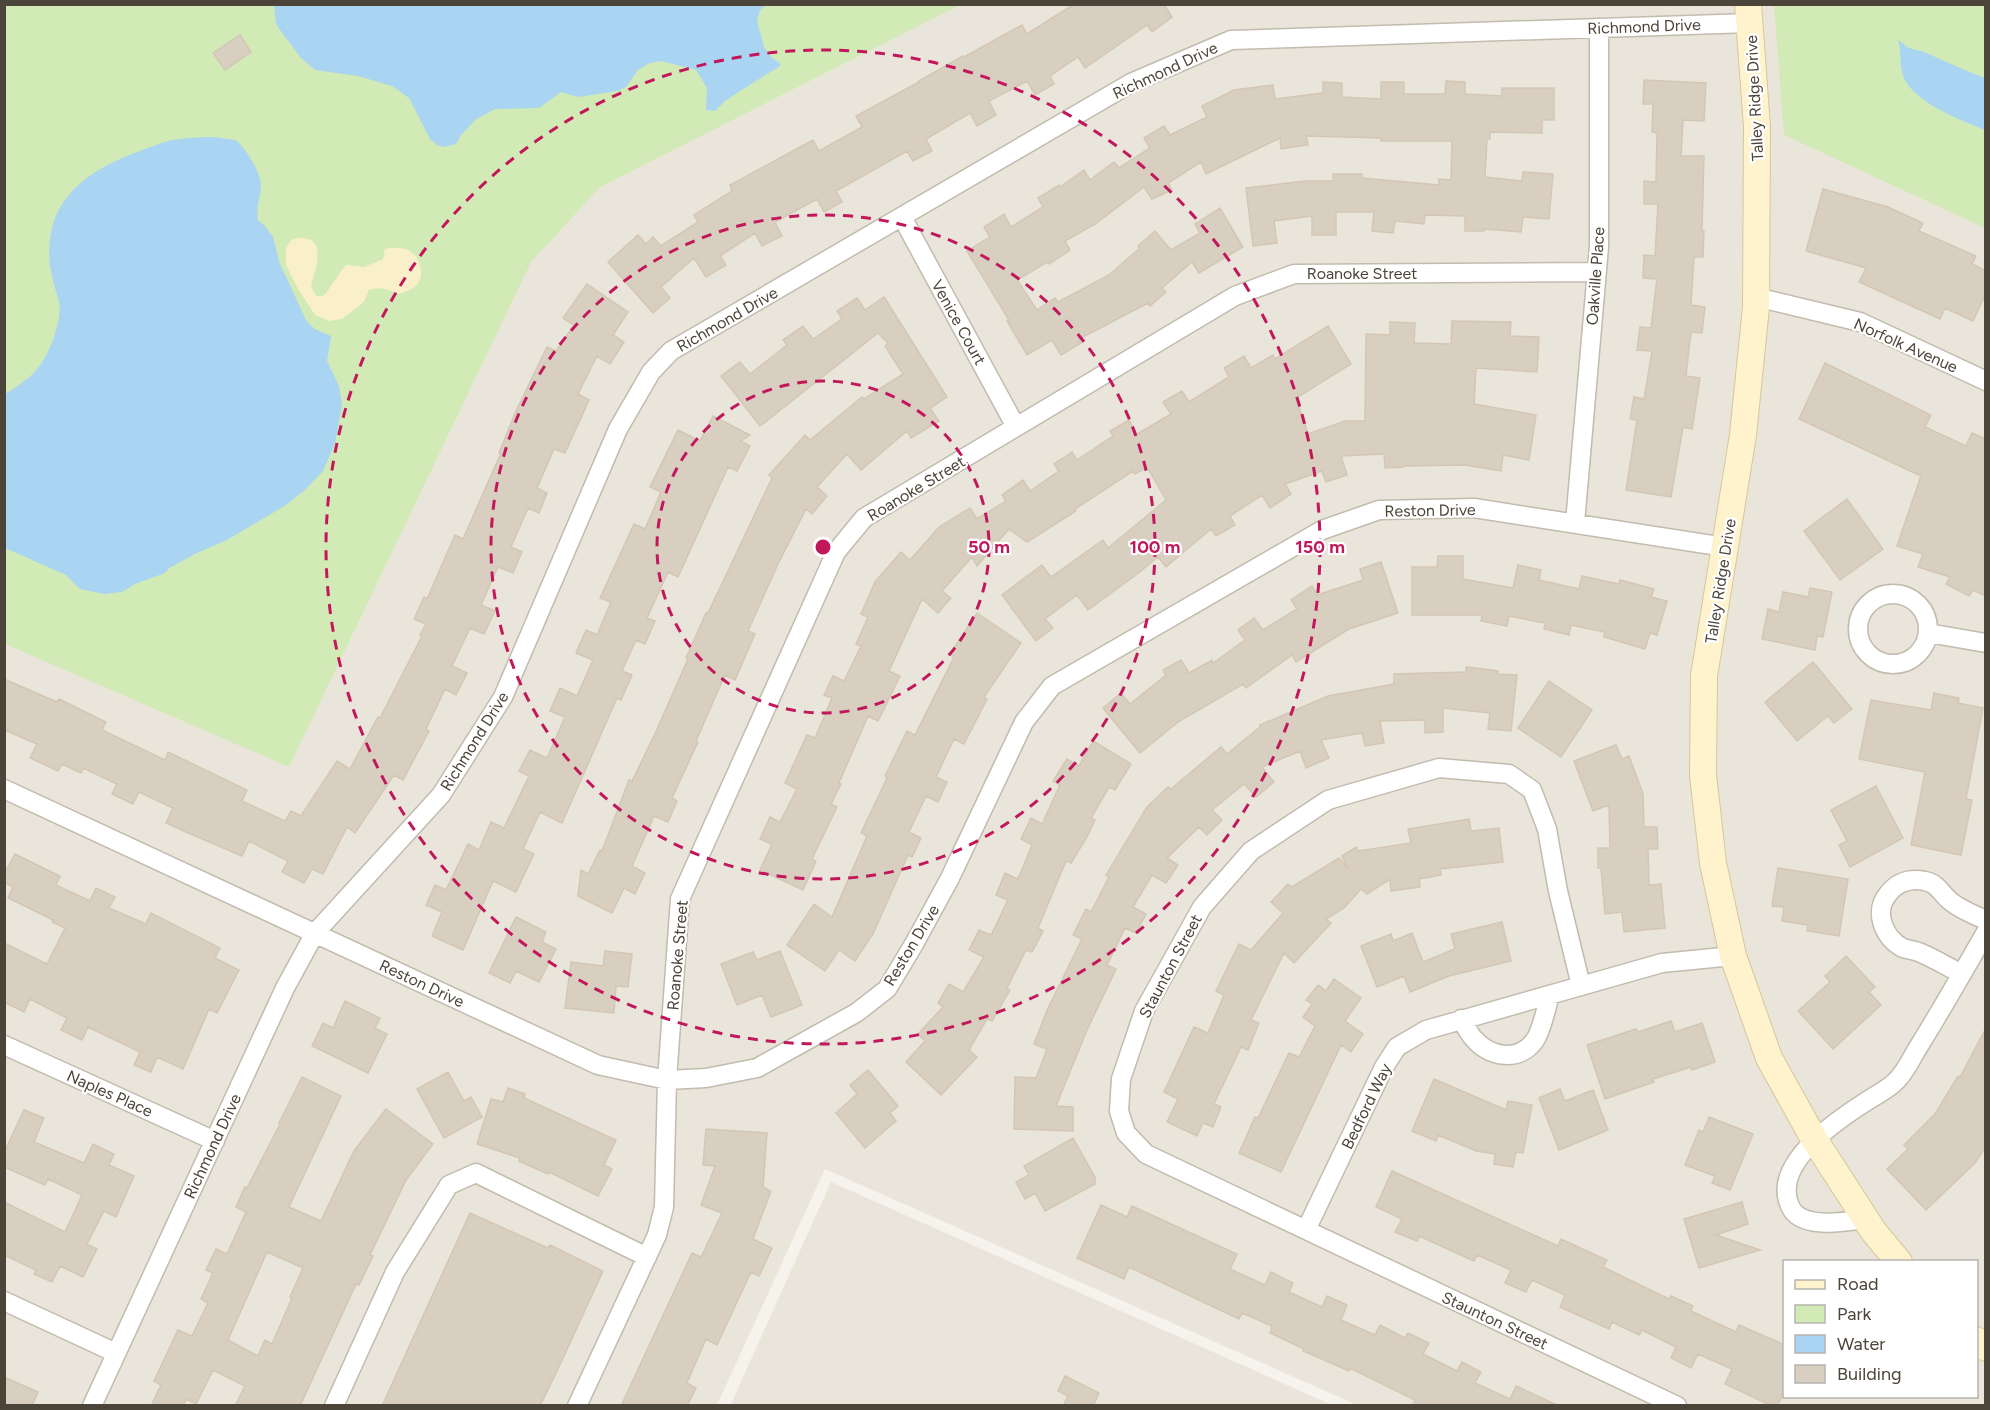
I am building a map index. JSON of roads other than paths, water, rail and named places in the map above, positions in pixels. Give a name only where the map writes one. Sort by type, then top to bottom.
[{"type":"street","name":"Richmond Drive","points":[[92,1406],[285,988],[315,933],[441,795],[503,697],[618,429],[651,372],[671,351],[1131,83],[1231,40],[1599,28],[1749,14]]},
{"type":"street","name":"Talley Ridge Drive","points":[[1749,14],[1757,127],[1756,297],[1743,435],[1704,676],[1703,775],[1713,863],[1733,956],[1769,1058],[1814,1139],[1865,1219],[1897,1260]]},
{"type":"street","name":"Oakville Place","points":[[1575,523],[1599,247],[1599,28]]},
{"type":"street","name":"Venice Court","points":[[902,217],[1016,427]]},
{"type":"street","name":"Roanoke Street","points":[[577,1406],[657,1235],[664,1208],[667,1080],[680,899],[836,552],[864,518],[1235,296],[1293,274],[1597,272]]},
{"type":"street","name":"Norfolk Avenue","points":[[1756,297],[1860,322],[1986,381]]},
{"type":"street","name":"Reston Drive","points":[[4,789],[598,1065],[667,1080],[706,1078],[757,1068],[856,1013],[887,989],[950,878],[1024,722],[1052,686],[1322,530],[1379,510],[1474,508],[1725,546]]},
{"type":"street","points":[[1928,633],[1986,643]]},
{"type":"street","name":"Staunton Street","points":[[1581,986],[1558,891],[1547,829],[1532,790],[1509,774],[1439,768],[1328,800],[1251,851],[1202,907],[1144,1011],[1120,1078],[1119,1111],[1126,1133],[1146,1154],[1677,1406]]},
{"type":"street","points":[[1962,974],[1920,952],[1904,948],[1891,939],[1883,926],[1881,911],[1886,896],[1898,885],[1912,880],[1928,881],[1941,890],[1950,901],[1986,920]]},
{"type":"street","points":[[1865,1219],[1822,1223],[1809,1221],[1792,1212],[1786,1186],[1795,1165],[1814,1139],[1896,1081],[1944,1007],[1986,932]]},
{"type":"street","name":"Bedford Way","points":[[1306,1230],[1384,1068],[1397,1047],[1426,1030],[1662,963],[1733,956]]},
{"type":"street","points":[[1461,1019],[1473,1039],[1493,1053],[1508,1057],[1523,1052],[1535,1041],[1550,995]]},
{"type":"street","name":"Naples Place","points":[[4,1045],[215,1141]]},
{"type":"street","points":[[334,1406],[395,1272],[448,1185],[476,1173],[647,1257]]},
{"type":"street","points":[[4,1301],[116,1353]]},
{"type":"water","points":[[274,5],[766,5],[760,10],[757,21],[764,47],[772,58],[780,63],[780,66],[726,100],[715,111],[706,110],[707,88],[696,70],[661,61],[650,63],[638,70],[626,87],[618,91],[578,97],[561,92],[539,108],[495,109],[475,120],[456,144],[444,147],[430,139],[409,98],[392,86],[358,76],[315,70],[301,58],[276,24]]},
{"type":"water","points":[[1898,40],[1909,48],[1985,78],[1985,130],[1937,108],[1914,92],[1902,72]]},
{"type":"water","points":[[213,137],[236,140],[252,161],[261,186],[258,220],[273,237],[280,264],[306,320],[314,328],[331,336],[327,361],[339,386],[342,405],[335,443],[323,471],[305,490],[286,505],[227,540],[197,553],[169,568],[165,573],[135,584],[122,592],[104,594],[80,589],[66,575],[5,548],[5,394],[23,382],[42,363],[56,330],[60,306],[49,257],[53,223],[68,195],[107,165],[172,140]]}]
